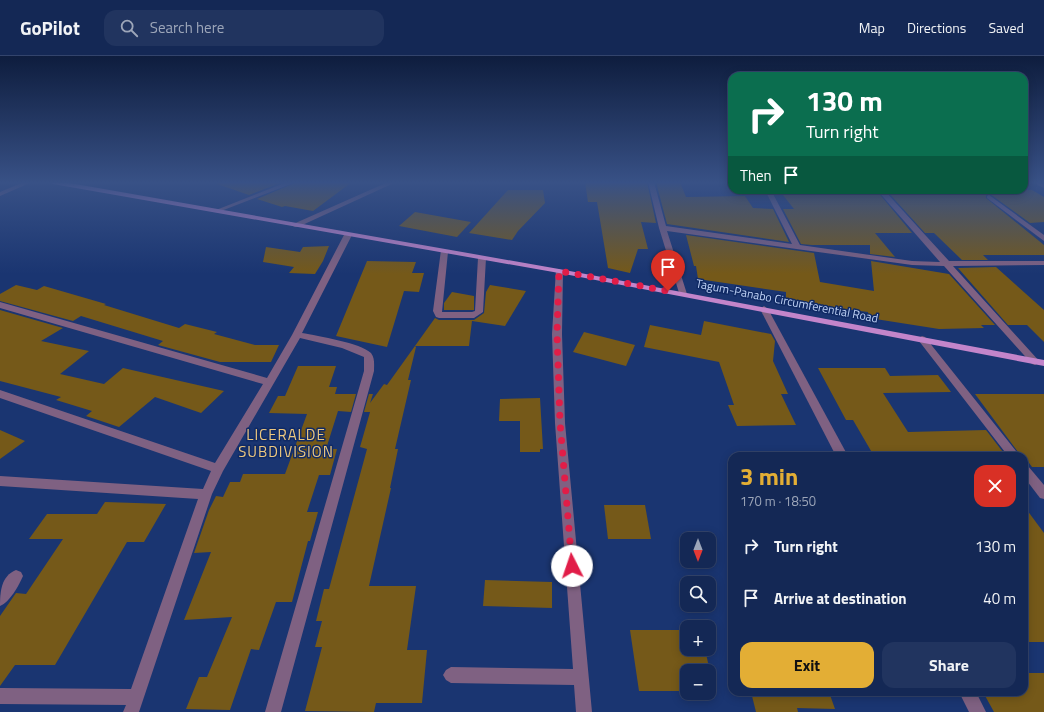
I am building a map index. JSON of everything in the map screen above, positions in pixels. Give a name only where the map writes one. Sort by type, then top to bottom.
[{"type":"main road","name":"Tagum-Panabo Circumferential Road","points":[[232,213],[348,235],[684,294],[1044,363]]},
{"type":"street","points":[[295,225],[323,213]]},
{"type":"street","points":[[659,213],[684,294]]},
{"type":"street","points":[[780,213],[797,247]]},
{"type":"street","points":[[901,213],[1035,362]]},
{"type":"street","points":[[1009,213],[1044,239]]},
{"type":"street","points":[[663,228],[912,263],[948,264],[1044,262]]},
{"type":"street","points":[[0,696],[134,705],[206,494],[218,469],[297,335],[348,235]]},
{"type":"street","points":[[444,252],[437,311],[439,315],[474,315],[479,312],[482,258]]},
{"type":"street","points":[[559,271],[557,334],[560,422],[584,712]]},
{"type":"street","points":[[0,305],[269,382]]},
{"type":"street","points":[[764,309],[840,452]]},
{"type":"street","points":[[273,712],[369,371],[370,360],[367,355],[356,349],[297,335]]},
{"type":"street","points":[[922,339],[1011,452]]},
{"type":"street","points":[[0,394],[218,469]]},
{"type":"street","points":[[1028,474],[1044,494]]},
{"type":"street","points":[[0,481],[206,494]]},
{"type":"street","points":[[0,598],[16,576]]},
{"type":"street","points":[[451,674],[580,677]]},
{"type":"street","points":[[969,696],[978,712]]},
{"type":"building","points":[[414,213],[471,222],[457,237],[399,226]]},
{"type":"building","points":[[487,213],[536,213],[518,231],[512,240],[469,233]]},
{"type":"building","points":[[599,213],[654,213],[656,223],[641,222],[648,249],[638,249],[630,273],[608,268]]},
{"type":"building","points":[[664,213],[775,213],[789,242],[667,224]]},
{"type":"building","points":[[785,213],[895,213],[912,233],[875,233],[895,257],[870,254],[870,245],[801,244]]},
{"type":"building","points":[[907,213],[1004,213],[1044,245],[1044,255],[983,255],[988,260],[962,260],[934,233],[925,233]]},
{"type":"building","points":[[1016,213],[1044,213],[1044,222],[1030,223]]},
{"type":"building","points":[[686,235],[814,253],[820,282],[874,291],[871,261],[949,274],[995,325],[981,325],[984,328],[939,329],[869,318],[868,312],[824,306],[824,308],[786,301],[786,292],[698,279],[696,266],[694,266]]},
{"type":"building","points":[[329,246],[323,261],[315,274],[289,273],[294,267],[263,262],[266,247],[300,252],[303,247]]},
{"type":"building","points":[[367,261],[416,262],[412,273],[424,273],[419,292],[404,291],[387,347],[336,336]]},
{"type":"building","points":[[996,267],[1044,310],[1044,342],[1027,325],[1008,325],[958,268]]},
{"type":"building","points":[[16,285],[37,290],[44,286],[106,304],[104,305],[179,328],[185,324],[217,332],[214,334],[255,345],[279,345],[271,362],[220,362],[158,345],[163,341],[81,316],[73,321],[0,301],[0,294]]},
{"type":"building","points":[[490,285],[526,291],[505,326],[472,321],[469,346],[415,346],[408,380],[411,380],[395,449],[398,449],[391,488],[369,586],[416,586],[407,650],[427,650],[422,703],[376,703],[374,712],[305,711],[322,647],[315,647],[322,621],[316,621],[324,589],[329,589],[367,449],[360,447],[370,412],[364,412],[369,394],[373,394],[370,403],[384,384],[387,385],[435,318],[439,320],[474,320],[484,313],[486,292]]},
{"type":"building","points":[[452,292],[474,296],[474,310],[444,310],[444,303]]},
{"type":"building","points":[[0,310],[63,328],[41,341],[89,351],[60,374],[104,384],[123,368],[224,391],[201,413],[155,397],[119,427],[86,416],[92,411],[56,400],[61,397],[0,381]]},
{"type":"building","points":[[704,321],[771,334],[775,341],[773,361],[788,394],[781,394],[796,425],[737,426],[728,405],[734,405],[719,362],[644,347],[650,325],[701,335]]},
{"type":"building","points":[[584,332],[635,345],[626,366],[573,352]]},
{"type":"building","points":[[298,366],[336,366],[329,387],[337,387],[335,394],[356,394],[351,412],[338,411],[326,449],[337,449],[330,475],[319,475],[307,512],[318,512],[310,541],[308,541],[292,602],[276,602],[259,650],[251,649],[230,710],[186,709],[199,677],[207,677],[232,617],[184,620],[211,552],[194,553],[209,510],[216,496],[223,497],[230,482],[240,482],[243,474],[285,474],[307,414],[269,413],[278,396],[285,396]]},
{"type":"building","points":[[818,368],[885,368],[890,376],[938,375],[951,392],[883,393],[908,432],[986,430],[1003,452],[872,452],[853,420],[846,420]]},
{"type":"building","points":[[975,394],[1044,394],[1044,467],[1032,467],[1028,462],[1028,452],[1018,452]]},
{"type":"building","points":[[540,398],[543,449],[540,449],[540,452],[520,452],[520,421],[499,421],[500,399]]},
{"type":"building","points":[[0,430],[25,441],[0,459]]},
{"type":"building","points":[[105,502],[166,504],[144,542],[127,542],[55,665],[15,665],[0,686],[0,616],[16,593],[26,594],[63,539],[29,539],[47,514],[97,514]]},
{"type":"building","points":[[604,505],[645,505],[651,539],[608,539]]},
{"type":"building","points":[[1028,511],[1044,533],[1044,642],[1028,642]]},
{"type":"building","points":[[485,580],[552,582],[552,608],[483,606]]},
{"type":"building","points":[[630,630],[680,630],[680,656],[707,656],[708,664],[680,664],[680,691],[639,691]]},
{"type":"building","points":[[1028,673],[1044,673],[1044,712],[994,712],[985,696],[1028,696]]},
{"type":"building","points":[[752,696],[830,696],[835,709],[797,708],[798,712],[756,712]]},
{"type":"district","name":"LICERALDE SUBDIVISION","points":[[286,444]]},
{"type":"route","points":[[572,566],[560,422],[557,334],[559,271],[668,291]]}]
